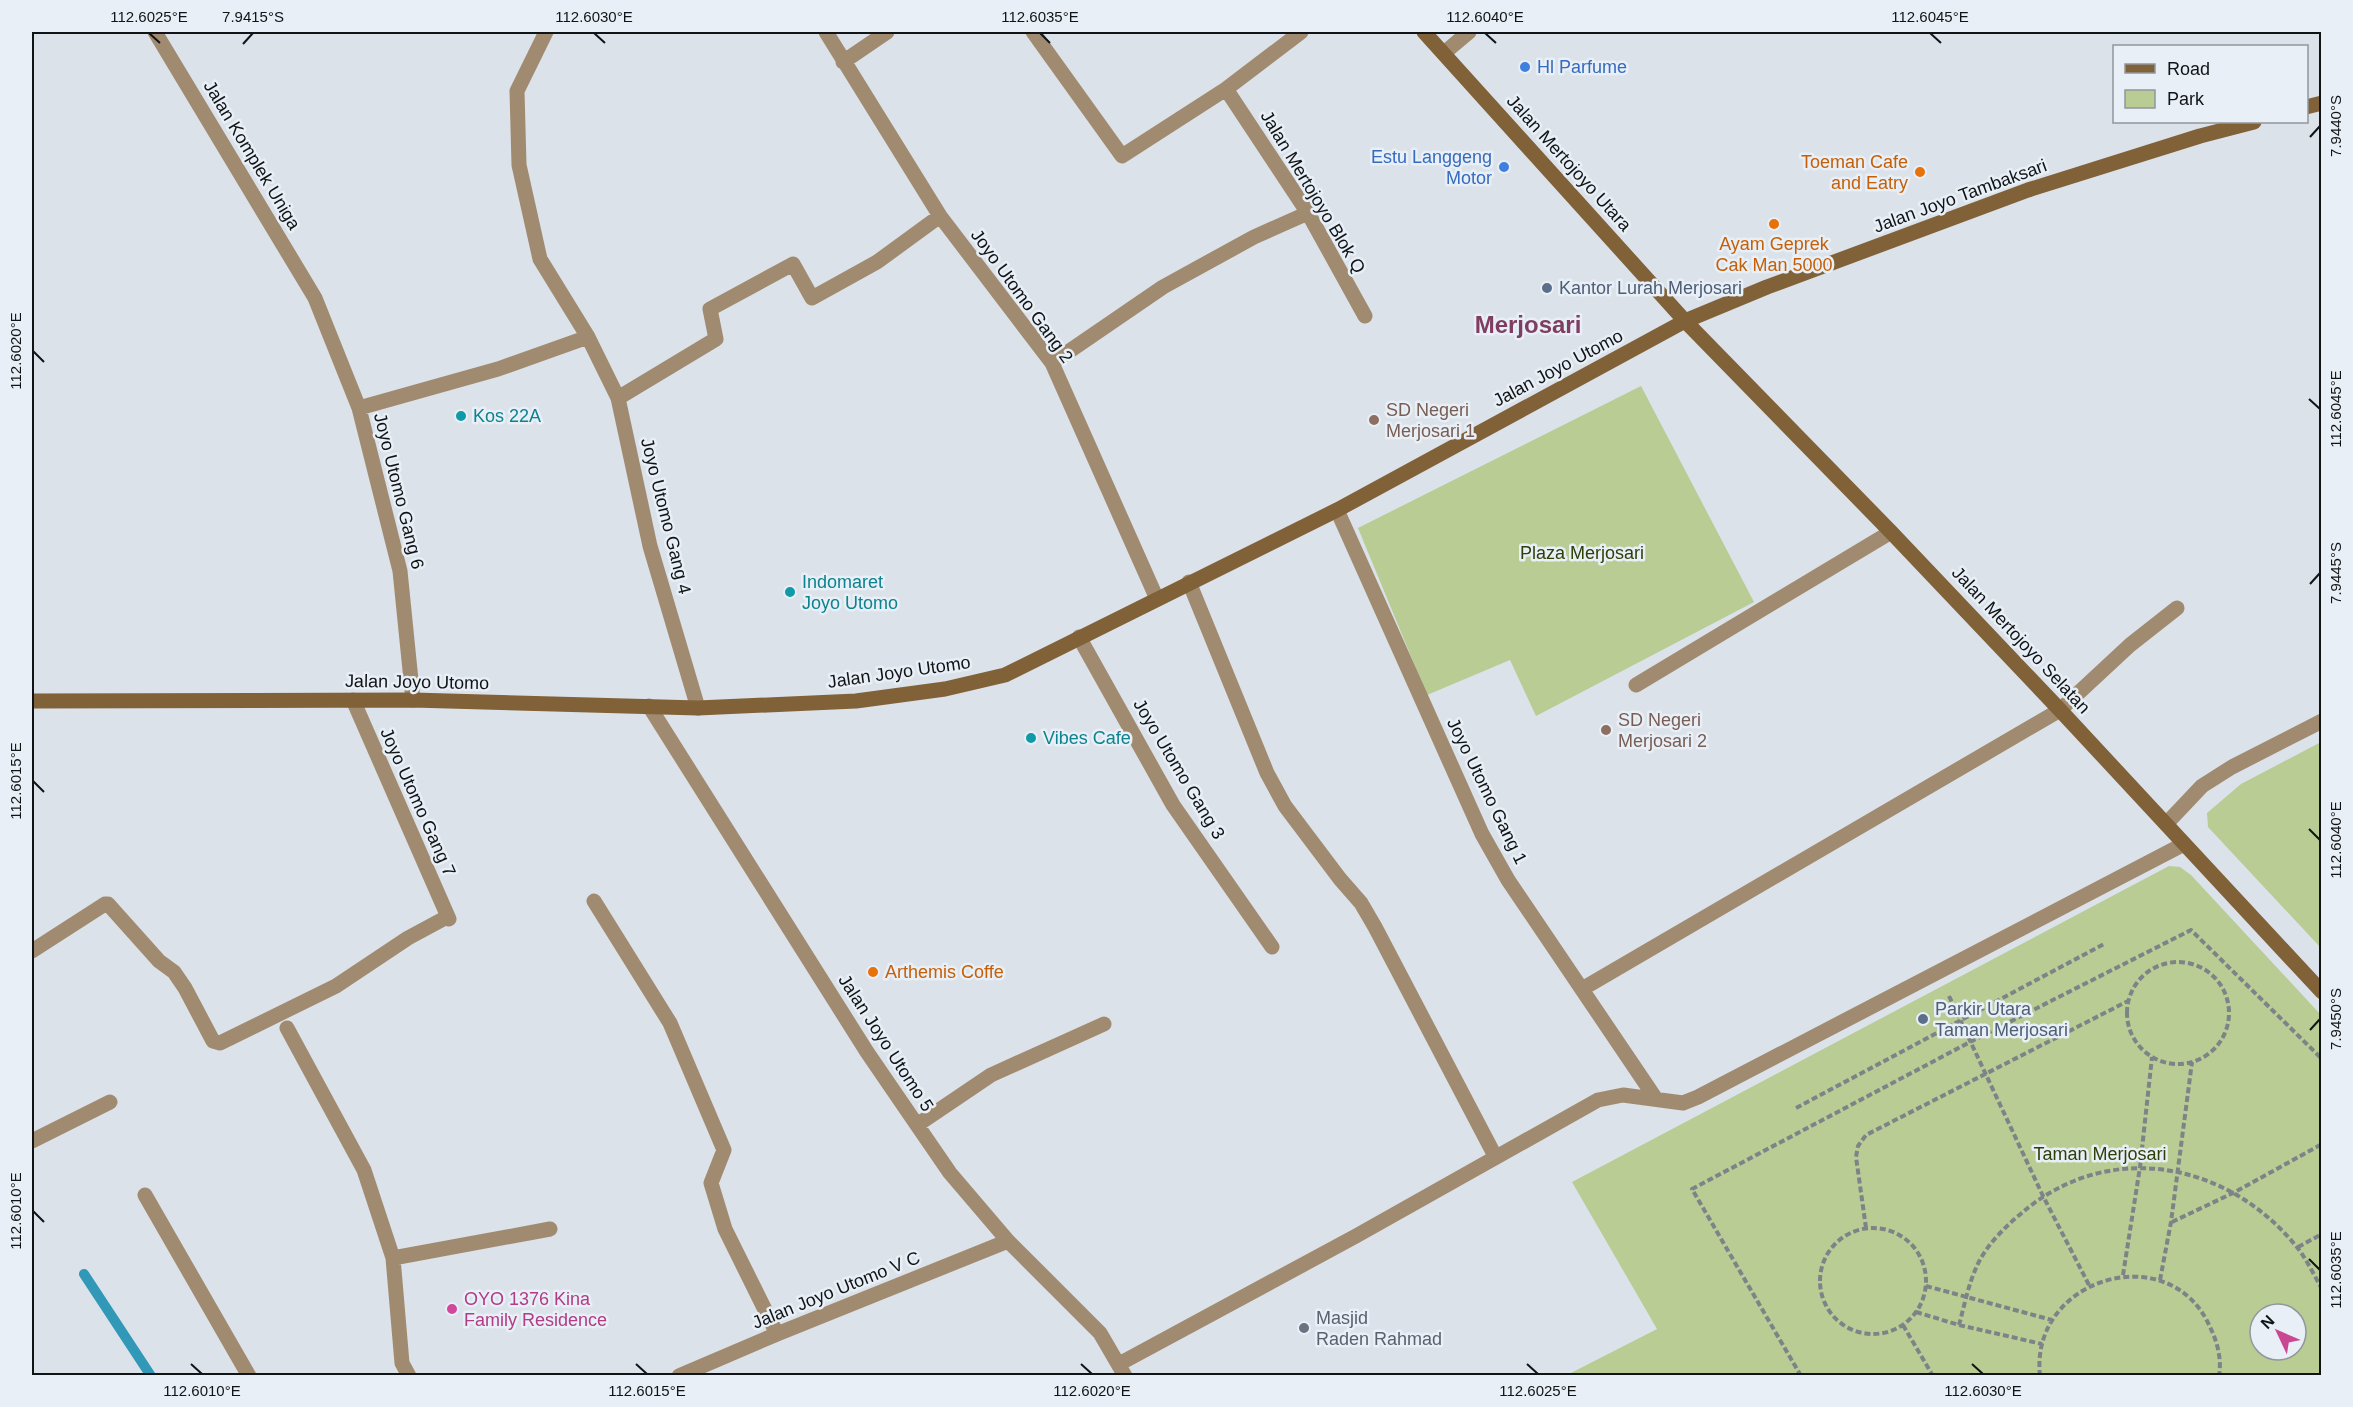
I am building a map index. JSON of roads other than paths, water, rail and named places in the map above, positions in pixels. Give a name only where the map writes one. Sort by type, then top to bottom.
[{"type":"main road","name":"Jalan Mertojoyo Utara","points":[[1424,32],[1684,321]]},
{"type":"main road","name":"Jalan Joyo Tambaksari","points":[[1684,321],[1767,287],[2028,190],[2200,136],[2250,123]]},
{"type":"main road","name":"Jalan Joyo Utomo","points":[[32,701],[413,700],[698,708],[856,701],[945,689],[1005,675],[1337,510],[1684,321]]},
{"type":"main road","name":"Jalan Mertojoyo Selatan","points":[[1684,321],[1892,532],[2322,992]]},
{"type":"street","name":"Jalan Komplek Uniga","points":[[156,32],[315,298]]},
{"type":"street","name":"Joyo Utomo Gang 4","points":[[546,32],[517,91],[519,165],[540,259],[588,337],[618,398],[650,546],[698,708]]},
{"type":"street","name":"Joyo Utomo Gang 2","points":[[826,32],[940,216],[1052,363],[1157,599]]},
{"type":"street","points":[[843,62],[887,32]]},
{"type":"street","points":[[1033,32],[1122,156],[1226,88],[1300,32]]},
{"type":"street","points":[[1444,53],[1469,32]]},
{"type":"street","name":"Jalan Mertojoyo Blok Q","points":[[1226,88],[1308,213],[1365,316]]},
{"type":"street","points":[[1052,363],[1163,287],[1254,237],[1308,213]]},
{"type":"street","points":[[618,398],[716,339],[710,309],[793,264],[812,298],[877,262],[940,216]]},
{"type":"street","name":"Joyo Utomo Gang 6","points":[[315,298],[359,408],[400,571],[413,700]]},
{"type":"street","points":[[359,408],[498,369],[588,337]]},
{"type":"street","name":"Joyo Utomo Gang 1","points":[[1337,510],[1482,834],[1508,880],[1656,1099]]},
{"type":"street","points":[[1636,685],[1892,532]]},
{"type":"street","points":[[1189,582],[1267,773],[1285,806],[1361,903],[1495,1156]]},
{"type":"street","points":[[1582,989],[2060,710],[2130,645],[2177,608]]},
{"type":"street","name":"Joyo Utomo Gang 3","points":[[1079,637],[1173,805],[1272,947]]},
{"type":"street","name":"Joyo Utomo Gang 7","points":[[32,951],[108,904],[159,961],[174,972],[213,1041],[220,1043],[336,986],[408,938],[448,918],[352,700]]},
{"type":"street","name":"Jalan Joyo Utomo 5","points":[[649,706],[861,1042],[951,1173],[1008,1241],[1100,1333],[1122,1370]]},
{"type":"street","points":[[2166,824],[2202,786],[2232,767],[2322,721]]},
{"type":"street","points":[[1122,1370],[1495,1156],[1598,1101],[1623,1095],[1683,1103],[1698,1097],[1938,970],[2184,844]]},
{"type":"street","points":[[594,901],[670,1023],[679,1044],[723,1150],[711,1183],[725,1229],[777,1334]]},
{"type":"street","points":[[917,1125],[991,1075],[1104,1024]]},
{"type":"street","points":[[287,1028],[364,1170],[393,1258],[402,1363],[408,1376]]},
{"type":"street","points":[[32,1141],[110,1102]]},
{"type":"street","points":[[146,1195],[249,1376]]},
{"type":"street","points":[[393,1258],[550,1229]]},
{"type":"street","name":"Jalan Joyo Utomo V C","points":[[679,1376],[1008,1241]]},
{"type":"waterway","points":[[84,1274],[151,1376]]},
{"type":"place","name":"Hl Parfume","points":[[1525,67]]},
{"type":"place","name":"Estu Langgeng Motor","points":[[1504,167]]},
{"type":"place","name":"Toeman Cafe and Eatry","points":[[1920,172]]},
{"type":"place","name":"Ayam Geprek Cak Man 5000","points":[[1774,224]]},
{"type":"place","name":"Kantor Lurah Merjosari","points":[[1547,288]]},
{"type":"place","name":"Kos 22A","points":[[461,416]]},
{"type":"place","name":"SD Negeri Merjosari 1","points":[[1374,420]]},
{"type":"place","name":"Indomaret Joyo Utomo","points":[[790,592]]},
{"type":"place","name":"SD Negeri Merjosari 2","points":[[1606,730]]},
{"type":"place","name":"Vibes Cafe","points":[[1031,738]]},
{"type":"place","name":"Arthemis Coffe","points":[[873,972]]},
{"type":"place","name":"Parkir Utara Taman Merjosari","points":[[1923,1019]]},
{"type":"place","name":"OYO 1376 Kina Family Residence","points":[[452,1309]]},
{"type":"place","name":"Masjid Raden Rahmad","points":[[1304,1328]]},
{"type":"district","name":"Merjosari","points":[[1528,324]]},
{"type":"park label","name":"Plaza Merjosari","points":[[1582,553]]},
{"type":"park label","name":"Taman Merjosari","points":[[2100,1154]]}]
